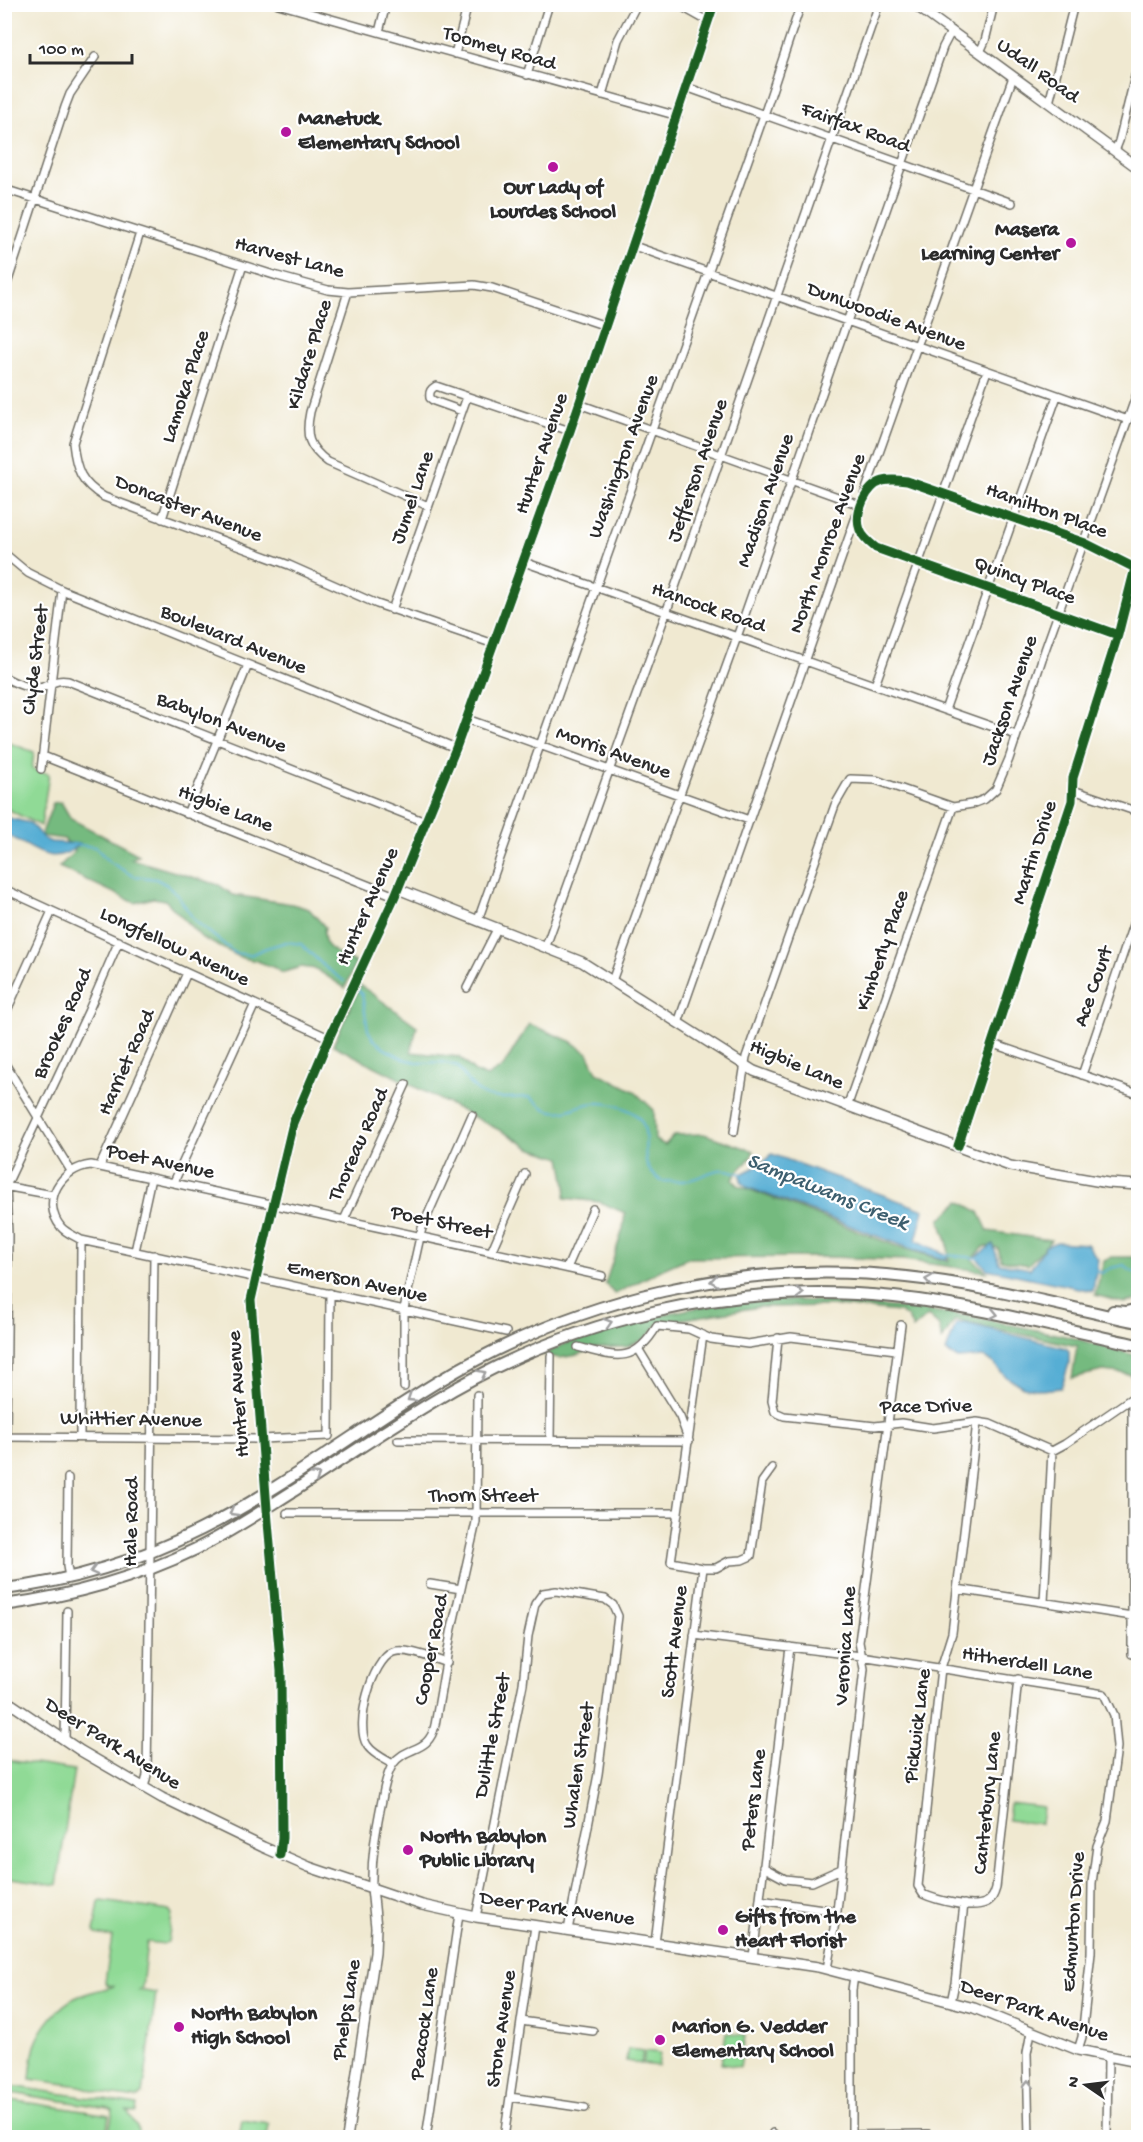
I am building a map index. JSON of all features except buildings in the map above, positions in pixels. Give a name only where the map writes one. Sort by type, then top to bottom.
[{"type":"main road","points":[[4,1589],[99,1570],[149,1553],[214,1523],[424,1390],[489,1353],[556,1323],[647,1294],[730,1279],[795,1273],[888,1275],[935,1281],[1138,1322]]},
{"type":"main road","points":[[4,1605],[88,1589],[149,1569],[210,1542],[419,1410],[501,1364],[593,1328],[684,1305],[776,1294],[834,1293],[889,1296],[964,1308],[1138,1345]]},
{"type":"main road","points":[[1065,1307],[1125,1312],[1138,1309]]},
{"type":"main road","points":[[1107,1338],[1138,1350]]},
{"type":"street","name":"Toomey Road","points":[[278,4],[306,8],[527,75],[678,116]]},
{"type":"street","points":[[379,32],[386,4]]},
{"type":"street","points":[[455,54],[468,4]]},
{"type":"street","points":[[527,75],[549,4]]},
{"type":"street","points":[[602,95],[618,40],[637,4]]},
{"type":"street","points":[[677,4],[708,22]]},
{"type":"street","name":"Hunter Avenue","points":[[280,1855],[282,1839],[282,1683],[251,1300],[256,1278],[293,1123],[396,892],[467,719],[634,246],[714,4]]},
{"type":"street","name":"Washington Avenue","points":[[478,920],[764,115],[801,4]]},
{"type":"street","name":"Jefferson Avenue","points":[[546,946],[778,297],[879,4]]},
{"type":"street","name":"Udall Road","points":[[914,4],[1138,168]]},
{"type":"street","points":[[980,52],[985,42],[994,4]]},
{"type":"street","points":[[1049,103],[1074,4]]},
{"type":"street","name":"Madison Avenue","points":[[612,981],[737,637],[951,32]]},
{"type":"street","points":[[4,293],[70,94],[95,57]]},
{"type":"street","points":[[1115,151],[1138,64]]},
{"type":"street","name":"North Monroe Avenue","points":[[678,1023],[1013,76]]},
{"type":"street","name":"Fairfax Road","points":[[686,87],[1012,203]]},
{"type":"street","name":"Harvest Lane","points":[[4,189],[328,290],[348,292],[474,285],[492,288],[606,326]]},
{"type":"street","name":"Doncaster Avenue","points":[[140,233],[73,443],[80,474],[89,488],[104,497],[289,565],[392,610],[494,644]]},
{"type":"street","name":"Dunwoodie Avenue","points":[[634,246],[1128,420]]},
{"type":"street","name":"Lamoka Place","points":[[162,519],[243,265]]},
{"type":"street","name":"Kildare Place","points":[[348,292],[307,428],[309,441],[317,454],[328,462],[428,506]]},
{"type":"street","points":[[875,685],[987,371]]},
{"type":"street","points":[[462,411],[434,401],[430,398],[430,393],[436,386],[570,431]]},
{"type":"street","name":"Jackson Avenue","points":[[953,807],[972,804],[985,798],[996,789],[1002,778],[1138,391]]},
{"type":"street","points":[[945,710],[1057,396]]},
{"type":"street","name":"Jumel Lane","points":[[392,610],[467,397]]},
{"type":"street","points":[[579,404],[860,505]]},
{"type":"street","points":[[918,564],[876,548],[865,538],[859,528],[860,505],[875,484],[895,479],[944,494]]},
{"type":"street","name":"Hamilton Place","points":[[944,494],[1085,543],[1135,567]]},
{"type":"street","name":"Boulevard Avenue","points":[[4,553],[28,573],[62,590],[456,747]]},
{"type":"street","name":"Hancock Road","points":[[524,561],[1016,735]]},
{"type":"street","name":"Quincy Place","points":[[918,564],[1118,635]]},
{"type":"street","name":"Martin Drive","points":[[958,1146],[1072,801],[1073,778],[1118,635],[1135,567]]},
{"type":"street","name":"Clyde Street","points":[[41,769],[62,590]]},
{"type":"street","points":[[188,814],[248,665]]},
{"type":"street","name":"Babylon Avenue","points":[[4,677],[15,683],[41,688],[51,682],[68,681],[425,822]]},
{"type":"street","name":"Morris Avenue","points":[[467,719],[749,820]]},
{"type":"street","name":"Higbie Lane","points":[[43,756],[188,814],[546,946],[582,962],[745,1067],[847,1107],[1016,1168],[1108,1183],[1138,1185]]},
{"type":"street","points":[[734,1132],[750,1046],[835,805],[850,779],[876,780],[953,807]]},
{"type":"street","points":[[1073,790],[1138,812]]},
{"type":"street","name":"Kimberly Place","points":[[847,1107],[953,807]]},
{"type":"street","name":"Longfellow Avenue","points":[[4,889],[329,1038]]},
{"type":"street","name":"Ace Court","points":[[1082,1075],[1138,910]]},
{"type":"street","points":[[4,1017],[52,911]]},
{"type":"street","points":[[466,988],[497,929]]},
{"type":"street","name":"Brookes Road","points":[[5,1437],[8,1235],[5,1186],[39,1118],[119,941]]},
{"type":"street","name":"Harriet Road","points":[[100,1166],[187,973]]},
{"type":"street","points":[[174,1182],[255,1004]]},
{"type":"street","points":[[993,1044],[1138,1094]]},
{"type":"street","points":[[4,1062],[71,1171],[60,1180],[53,1195],[5,1186]]},
{"type":"street","name":"Thoreau Road","points":[[344,1220],[406,1084]]},
{"type":"street","points":[[404,1387],[404,1309],[422,1228],[472,1115]]},
{"type":"street","name":"Poet Avenue","points":[[71,1171],[83,1166],[100,1166],[274,1204]]},
{"type":"street","points":[[491,1252],[525,1174]]},
{"type":"street","points":[[135,1251],[151,1178]]},
{"type":"street","name":"Emerson Avenue","points":[[53,1195],[53,1211],[62,1229],[81,1240],[506,1332]]},
{"type":"street","name":"Poet Street","points":[[274,1204],[602,1276]]},
{"type":"street","points":[[567,1268],[592,1209]]},
{"type":"street","points":[[80,1437],[81,1240]]},
{"type":"street","name":"Hale Road","points":[[144,1788],[147,1775],[154,1255]]},
{"type":"street","name":"Whittier Avenue","points":[[5,1437],[261,1439],[329,1436],[330,1293]]},
{"type":"street","name":"Veronica Lane","points":[[827,1969],[837,1911],[864,1669],[859,1642],[901,1325]]},
{"type":"street","points":[[578,1347],[619,1355],[639,1350],[657,1326],[689,1329],[711,1340],[748,1344],[792,1337],[896,1350]]},
{"type":"street","name":"Scott Avenue","points":[[655,1942],[703,1568],[671,1562],[703,1335]]},
{"type":"street","name":"Pace Drive","points":[[778,1338],[772,1401],[775,1412],[784,1416],[875,1426],[901,1424],[933,1428],[977,1422],[990,1424],[1052,1451]]},
{"type":"street","points":[[398,1440],[689,1441],[680,1417],[639,1350]]},
{"type":"street","points":[[550,1440],[551,1356]]},
{"type":"street","name":"Cooper Road","points":[[393,1764],[399,1758],[423,1746],[431,1737],[476,1514],[477,1395]]},
{"type":"street","points":[[1044,1602],[1052,1451],[1132,1398],[1136,1476],[1132,1654]]},
{"type":"street","name":"Pickwick Lane","points":[[964,1904],[932,1898],[923,1894],[918,1886],[941,1668],[952,1633],[977,1422]]},
{"type":"street","points":[[703,1568],[716,1568],[729,1561],[742,1560],[751,1556],[762,1482],[772,1468]]},
{"type":"street","points":[[68,1478],[67,1568],[69,1577]]},
{"type":"street","name":"Thorn Street","points":[[287,1513],[678,1513]]},
{"type":"street","points":[[430,1584],[461,1589]]},
{"type":"street","points":[[957,1589],[1132,1616]]},
{"type":"street","name":"Whalen Street","points":[[538,1598],[547,1592],[556,1591],[602,1598],[615,1607],[617,1613],[598,1774],[568,1930]]},
{"type":"street","name":"Dulittle Street","points":[[476,1917],[523,1684],[529,1631],[538,1598]]},
{"type":"street","points":[[65,1740],[67,1611]]},
{"type":"street","name":"Hitherdell Lane","points":[[694,1635],[861,1656],[1104,1694]]},
{"type":"street","name":"Peters Lane","points":[[753,1957],[790,1647]]},
{"type":"street","points":[[372,1888],[373,1846],[386,1780],[393,1764],[370,1749],[364,1739],[366,1699],[382,1662],[392,1653],[403,1650],[447,1663]]},
{"type":"street","name":"Canterbury Lane","points":[[964,1904],[985,1904],[992,1899],[996,1888],[1018,1680]]},
{"type":"street","name":"Edmunton Drive","points":[[1078,2050],[1082,2037],[1091,1953],[1091,1893],[1095,1860],[1097,1846],[1107,1821],[1117,1747],[1114,1715],[1104,1694]]},
{"type":"street","name":"Deer Park Avenue","points":[[4,1698],[65,1740],[180,1808],[280,1855],[422,1905],[476,1917],[827,1969],[988,2013],[1078,2050],[1108,2058],[1138,2062]]},
{"type":"street","points":[[764,1867],[785,1879],[812,1882],[841,1869]]},
{"type":"street","name":"Phelps Lane","points":[[346,2138],[375,1953],[372,1888]]},
{"type":"street","points":[[759,1900],[837,1911]]},
{"type":"street","points":[[951,2002],[964,1904]]},
{"type":"street","name":"Peacock Lane","points":[[426,2138],[459,1914]]},
{"type":"street","name":"Stone Avenue","points":[[504,2138],[535,1926]]},
{"type":"street","points":[[854,1976],[852,1990],[852,2136],[928,2134]]},
{"type":"street","points":[[521,2021],[593,2031]]},
{"type":"street","points":[[1029,2138],[1028,2053],[1031,2032]]},
{"type":"street","points":[[1107,2138],[1108,2058]]},
{"type":"street","points":[[510,2097],[585,2108]]},
{"type":"green space","points":[[4,741],[34,752],[32,769],[49,774],[41,826],[5,808]]},
{"type":"green space","points":[[61,802],[71,819],[139,855],[131,859],[219,885],[233,895],[292,904],[309,909],[325,927],[325,941],[328,946],[356,963],[345,988],[316,969],[301,967],[281,973],[257,961],[242,958],[202,938],[165,900],[153,898],[135,903],[59,867],[75,851],[64,839],[41,836],[53,803]]},
{"type":"green space","points":[[360,985],[417,1026],[411,1052],[459,1057],[475,1072],[487,1077],[503,1067],[529,1024],[570,1041],[588,1053],[597,1072],[634,1091],[654,1110],[655,1140],[665,1145],[674,1135],[704,1134],[754,1151],[733,1180],[738,1185],[896,1246],[949,1262],[948,1245],[940,1220],[960,1201],[979,1212],[988,1231],[1051,1240],[1028,1265],[1001,1260],[998,1248],[985,1246],[972,1259],[987,1272],[903,1260],[830,1257],[688,1258],[615,1294],[605,1284],[623,1229],[625,1213],[600,1202],[565,1198],[566,1185],[561,1158],[530,1148],[511,1136],[333,1045]]},
{"type":"green space","points":[[1112,1257],[1138,1257],[1138,1300],[1124,1303],[1095,1295],[1104,1261]]},
{"type":"green space","points":[[778,1300],[917,1309],[968,1316],[1070,1337],[1138,1356],[1138,1385],[1130,1374],[1103,1371],[1072,1378],[1077,1346],[955,1320],[942,1340],[939,1326],[928,1316],[913,1329],[908,1318],[899,1312],[837,1306],[759,1307],[659,1323],[645,1339],[626,1347],[594,1348],[578,1355],[559,1358],[544,1355],[562,1345],[668,1313],[719,1304]]},
{"type":"green space","points":[[7,1760],[74,1770],[57,1885],[5,1877],[4,1774]]},
{"type":"green space","points":[[1010,1803],[1043,1807],[1041,1824],[1008,1820]]},
{"type":"green space","points":[[99,1902],[170,1911],[172,1914],[168,1942],[165,1944],[147,1942],[142,1988],[139,1990],[156,1993],[143,2094],[138,2098],[30,2079],[35,2046],[52,2017],[64,2005],[77,1997],[114,1986],[107,1985],[105,1982],[112,1937],[96,1934],[94,1931]]},
{"type":"green space","points":[[726,2033],[745,2036],[740,2067],[721,2064]]},
{"type":"green space","points":[[628,2049],[643,2051],[641,2064],[626,2061]]},
{"type":"green space","points":[[645,2051],[660,2053],[658,2066],[643,2064]]},
{"type":"green space","points":[[4,2085],[137,2105],[136,2112],[127,2111],[137,2126],[139,2137],[108,2137],[113,2110],[109,2108],[5,2092]]},
{"type":"green space","points":[[4,2099],[109,2115],[106,2137],[5,2137]]},
{"type":"green space","points":[[242,2120],[269,2124],[267,2137],[239,2137]]},
{"type":"water","points":[[4,817],[30,823],[44,839],[51,842],[80,844],[69,852],[59,855],[50,856],[41,853],[5,834]]},
{"type":"water","points":[[772,1154],[924,1210],[916,1240],[947,1255],[947,1260],[914,1250],[747,1187],[741,1181],[741,1174],[759,1165]]},
{"type":"water","points":[[1057,1242],[1087,1244],[1098,1259],[1093,1291],[987,1269],[976,1257],[993,1244],[999,1263],[1030,1269],[1046,1246]]},
{"type":"water","points":[[965,1323],[1066,1348],[1069,1351],[1069,1364],[1061,1388],[1041,1390],[1023,1387],[1006,1377],[990,1360],[983,1357],[958,1359],[946,1352],[956,1324]]},
{"type":"waterway","name":"Sampawams Creek","points":[[72,844],[95,847],[110,862],[133,876],[156,879],[167,885],[177,894],[194,920],[235,953],[250,955],[286,942],[301,944],[344,981]]},
{"type":"waterway","name":"Sampawams Creek","points":[[358,990],[362,994],[368,1030],[373,1039],[385,1049],[404,1059],[458,1066],[472,1086],[479,1092],[495,1098],[529,1097],[543,1108],[554,1111],[601,1103],[629,1111],[635,1114],[643,1125],[646,1138],[646,1160],[651,1172],[661,1181],[688,1180],[718,1170],[742,1174]]},
{"type":"waterway","name":"Sampawams Creek","points":[[945,1255],[978,1258]]},
{"type":"waterway","name":"Sampawams Creek","points":[[1095,1270],[1102,1273],[1124,1265],[1138,1273]]},
{"type":"cycle path","points":[[280,1855],[282,1838],[281,1671],[251,1300],[256,1278],[293,1123],[329,1038],[395,896],[456,748],[570,431],[714,4]]},
{"type":"cycle path","points":[[958,1146],[1072,801],[1073,778],[1118,635],[1135,568],[1085,543],[907,481],[883,481],[871,488],[863,501],[859,516],[860,530],[876,548],[1118,635]]},
{"type":"place","name":"Manetuck Elementary School","points":[[286,132]]},
{"type":"place","name":"Our Lady of Lourdes School","points":[[553,167]]},
{"type":"place","name":"Masera Learning Center","points":[[1071,243]]},
{"type":"place","name":"North Babylon Public Library","points":[[408,1850]]},
{"type":"place","name":"Gifts from the Heart Florist","points":[[723,1930]]},
{"type":"place","name":"North Babylon High School","points":[[179,2027]]},
{"type":"place","name":"Marion G. Vedder Elementary School","points":[[660,2040]]}]
